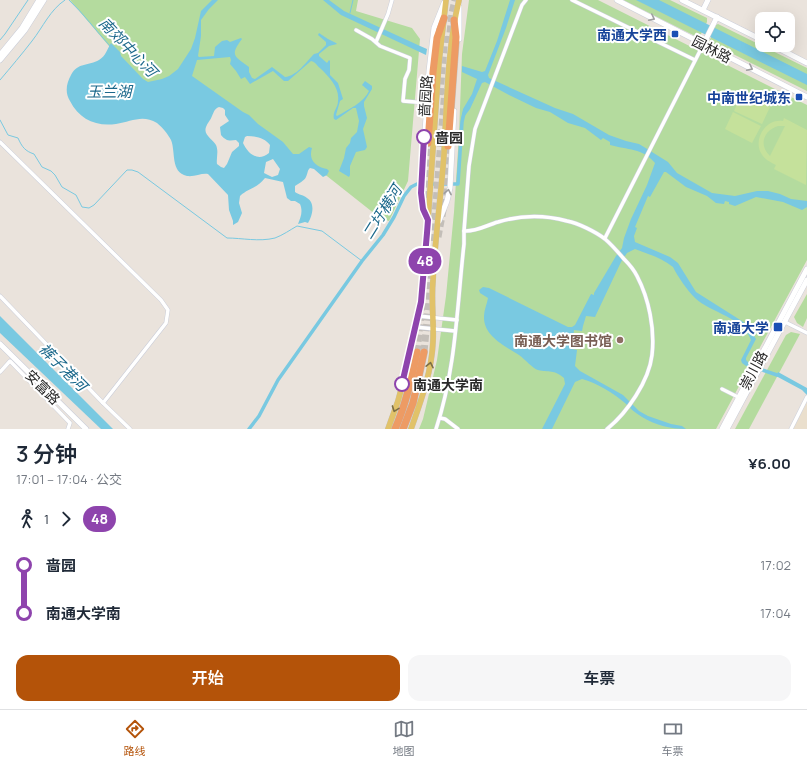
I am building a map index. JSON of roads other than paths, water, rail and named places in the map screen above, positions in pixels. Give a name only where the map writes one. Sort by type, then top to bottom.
[{"type":"highway","points":[[428,143],[437,38],[444,18]]},
{"type":"highway","points":[[448,146],[456,37],[454,20]]},
{"type":"highway","points":[[395,429],[420,352],[413,403],[403,429]]},
{"type":"main road","points":[[0,55],[22,28],[39,0]]},
{"type":"main road","points":[[0,60],[25,30],[44,0]]},
{"type":"main road","points":[[428,220],[423,209],[421,193],[429,70],[434,28],[446,0]]},
{"type":"main road","name":"啬园路","points":[[388,429],[405,376],[421,302],[439,62],[446,0]]},
{"type":"main road","points":[[436,229],[450,188],[459,42],[459,0]]},
{"type":"main road","name":"啬园路","points":[[411,429],[424,391],[433,342],[432,282],[436,229],[440,204],[451,48],[454,20],[459,0]]},
{"type":"main road","name":"园林路","points":[[617,0],[704,42],[807,97]]},
{"type":"main road","points":[[682,0],[755,36]]},
{"type":"main road","points":[[703,10],[708,0]]},
{"type":"main road","points":[[704,42],[717,17]]},
{"type":"main road","points":[[786,52],[807,62]]},
{"type":"main road","name":"崇川路","points":[[783,321],[807,269]]},
{"type":"main road","name":"崇川路","points":[[722,429],[807,280]]},
{"type":"main road","name":"安富路","points":[[0,344],[85,429]]},
{"type":"main road","name":"崇川路","points":[[727,429],[741,398]]},
{"type":"street","points":[[376,42],[384,25],[392,0]]},
{"type":"street","points":[[436,429],[449,381],[456,331],[471,148],[475,129],[522,5],[526,0]]},
{"type":"street","points":[[572,0],[695,60]]},
{"type":"street","points":[[356,30],[380,46],[410,58],[409,70],[405,79],[403,101],[427,104]]},
{"type":"street","points":[[605,238],[704,42]]},
{"type":"street","points":[[0,142],[161,300],[168,310],[166,323],[103,403]]},
{"type":"street","points":[[464,231],[472,232],[499,222],[519,217],[536,217],[569,221],[605,238],[637,275],[650,313],[652,356],[649,368],[633,401],[607,429]]},
{"type":"street","points":[[0,296],[130,429]]},
{"type":"street","points":[[418,316],[456,320]]},
{"type":"street","points":[[783,321],[807,333]]},
{"type":"street","points":[[415,327],[456,331]]},
{"type":"street","points":[[0,372],[10,361],[70,423],[68,429]]},
{"type":"street","points":[[722,389],[741,398]]},
{"type":"street","points":[[791,429],[807,397]]},
{"type":"street","points":[[440,418],[445,419],[458,429]]},
{"type":"water","name":"玉兰湖","points":[[212,0],[218,0],[201,20],[199,57],[214,56],[215,47],[222,41],[227,40],[230,42],[241,38],[242,39],[236,49],[235,55],[249,67],[249,72],[252,78],[255,79],[272,67],[285,77],[297,71],[314,54],[318,53],[326,45],[326,42],[318,35],[319,33],[337,44],[329,46],[319,54],[319,56],[327,63],[329,60],[330,61],[330,75],[338,83],[343,99],[340,101],[337,116],[355,105],[367,95],[369,91],[362,85],[365,81],[372,86],[372,89],[364,102],[367,118],[363,129],[367,147],[365,150],[356,152],[350,166],[349,177],[339,171],[346,148],[350,143],[351,138],[357,132],[359,121],[356,108],[353,108],[336,120],[334,119],[334,114],[338,103],[336,87],[314,62],[311,61],[288,81],[284,81],[273,71],[250,84],[245,77],[241,79],[230,64],[230,57],[197,60],[192,76],[249,115],[258,124],[283,142],[293,154],[299,154],[309,147],[312,148],[311,156],[316,165],[329,171],[327,175],[323,177],[314,169],[310,168],[303,181],[295,186],[295,192],[306,197],[312,203],[312,214],[308,223],[305,222],[298,224],[301,214],[300,204],[287,198],[283,182],[265,178],[259,184],[240,196],[239,203],[242,213],[238,222],[233,225],[229,210],[228,195],[208,174],[187,176],[178,170],[174,161],[171,140],[157,123],[152,120],[136,119],[109,125],[95,123],[78,113],[68,98],[67,85],[69,78],[74,71],[80,66],[95,62],[101,58],[111,43],[120,52],[121,56],[143,79],[148,82],[169,76],[178,69],[191,49],[201,11]],"holes":[[[219,107],[225,110],[225,115],[229,121],[220,127],[221,135],[226,139],[236,140],[239,143],[239,146],[232,152],[224,168],[217,164],[216,145],[207,135],[205,130],[214,111]],[[254,136],[266,141],[270,145],[269,153],[261,157],[254,156],[243,143],[245,137]],[[273,159],[280,169],[278,175],[272,177],[264,173],[266,162]]]},
{"type":"water","points":[[323,0],[329,0],[344,11],[427,49],[426,55],[341,15]]},
{"type":"water","points":[[510,0],[515,0],[488,75],[489,78],[555,108],[573,114],[609,135],[639,144],[668,162],[677,173],[712,193],[735,196],[757,191],[768,191],[791,199],[807,201],[807,207],[802,210],[783,202],[756,197],[735,206],[725,201],[724,204],[716,203],[707,196],[686,187],[664,172],[650,197],[648,196],[635,227],[637,228],[634,236],[635,242],[670,257],[678,263],[696,292],[745,323],[756,339],[746,358],[749,363],[746,366],[741,360],[751,340],[747,332],[734,321],[709,308],[695,298],[677,275],[673,267],[669,264],[655,256],[635,249],[627,253],[621,262],[595,317],[586,316],[582,331],[574,330],[572,349],[577,350],[575,366],[580,371],[623,395],[639,411],[648,416],[682,426],[686,429],[663,426],[647,420],[637,414],[610,392],[582,379],[575,382],[552,429],[542,429],[565,384],[564,378],[554,372],[542,371],[531,366],[519,355],[496,340],[487,329],[484,312],[488,298],[480,293],[479,290],[483,287],[489,288],[568,327],[575,325],[591,294],[594,295],[622,248],[631,219],[647,185],[655,163],[640,152],[610,145],[610,142],[603,138],[601,140],[585,128],[568,123],[550,112],[536,108],[485,82],[482,83],[470,109],[461,121],[463,109],[472,94],[477,79],[462,72],[462,66],[482,72],[485,71],[497,41]]},
{"type":"water","points":[[636,0],[659,0],[755,48],[755,52],[763,52],[807,74],[807,85]]},
{"type":"water","points":[[0,316],[113,429],[101,429],[0,333]]},
{"type":"water","points":[[778,372],[807,388],[807,395],[802,390],[776,376]]},
{"type":"waterway","points":[[0,40],[28,0]]},
{"type":"waterway","points":[[0,80],[32,41],[55,9],[65,0]]},
{"type":"waterway","name":"南郊中心河","points":[[69,0],[110,46]]},
{"type":"waterway","points":[[350,13],[353,0]]},
{"type":"waterway","name":"二圩横河","points":[[249,429],[259,416],[278,380],[362,261],[383,235],[404,196],[411,187],[417,184],[458,184],[462,122],[464,113]]},
{"type":"waterway","points":[[0,120],[8,135],[18,138],[24,148],[28,152],[34,154],[42,167],[51,171],[55,175],[62,187],[76,195],[82,207],[89,208],[94,205],[127,170],[132,170],[138,172],[227,238],[257,240],[275,238],[297,226],[322,231],[362,261]]},
{"type":"waterway","points":[[748,365],[777,375]]},
{"type":"tunnel","points":[[449,43],[455,0]]},
{"type":"tunnel","points":[[440,95],[445,36]]},
{"type":"tunnel","points":[[433,241],[445,89]]},
{"type":"tunnel","points":[[426,219],[425,188],[428,143]]},
{"type":"tunnel","points":[[438,237],[444,205],[448,146]]},
{"type":"tunnel","points":[[424,352],[432,255]]},
{"type":"tunnel","points":[[417,352],[422,305]]},
{"type":"place","name":"南通大学西","points":[[675,34]]},
{"type":"place","name":"中南世纪城东","points":[[799,97]]},
{"type":"place","name":"啬园","points":[[424,137]]},
{"type":"place","name":"南通大学","points":[[778,327]]},
{"type":"place","name":"南通大学图书馆","points":[[620,340]]},
{"type":"place","name":"南通大学南","points":[[402,384]]},
{"type":"water label","name":"裤子港河","points":[[63,367]]}]
